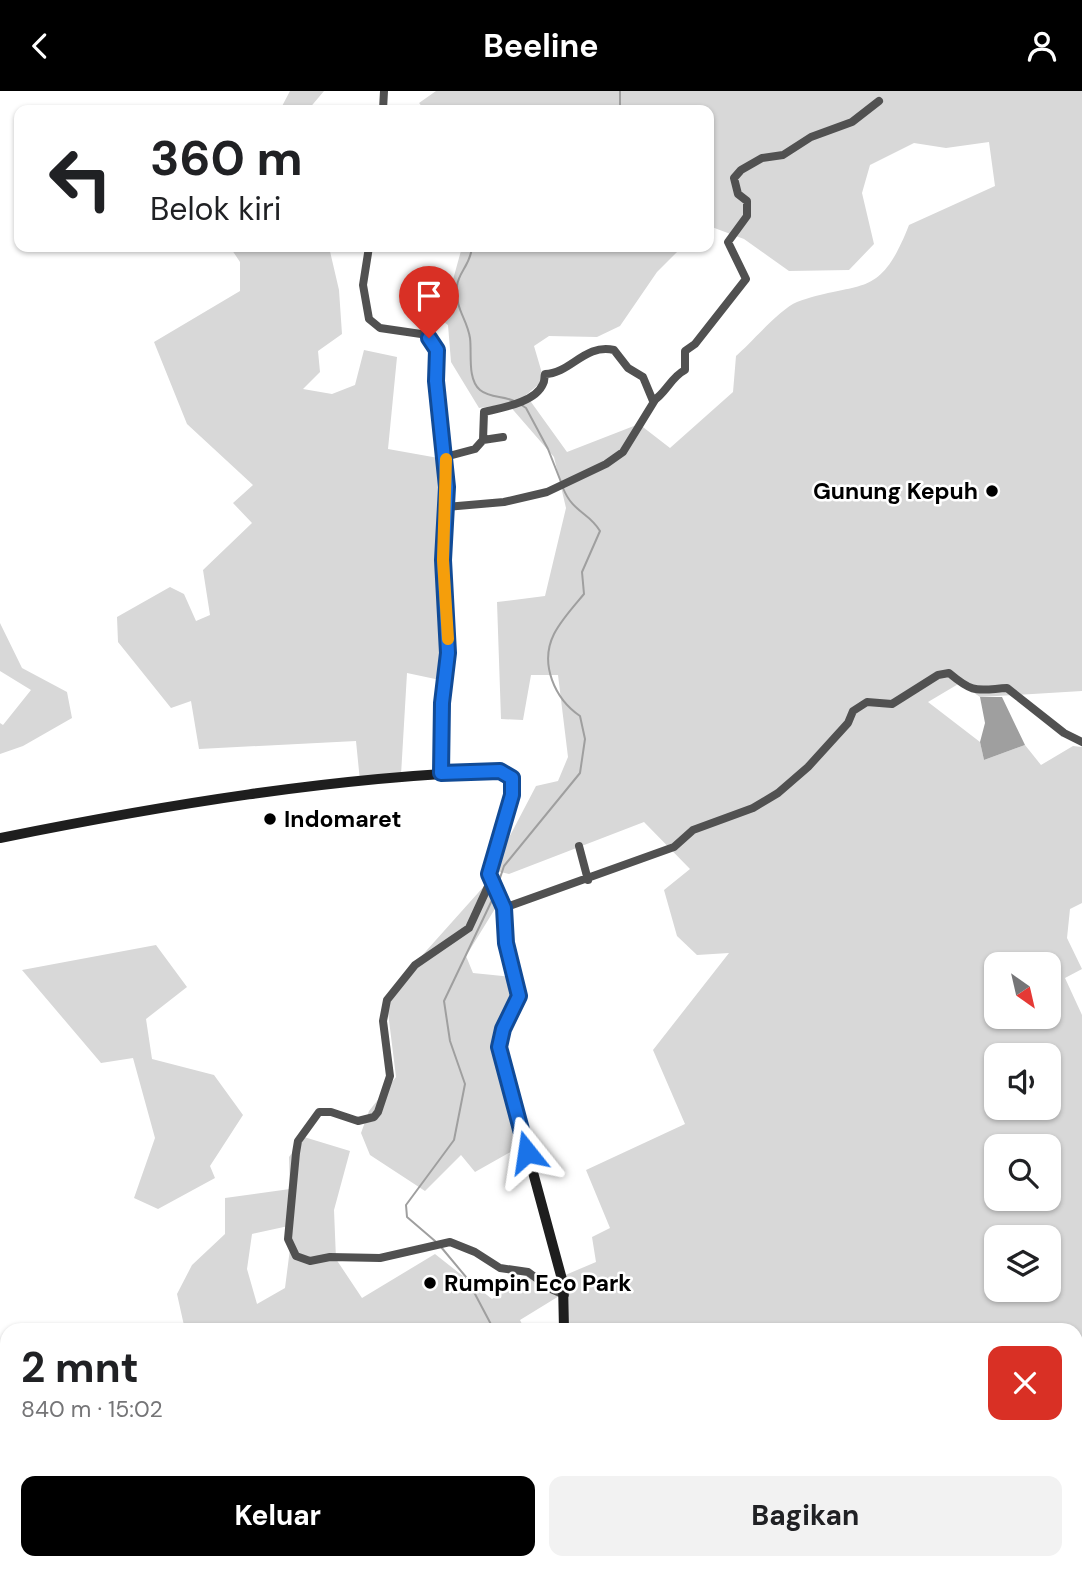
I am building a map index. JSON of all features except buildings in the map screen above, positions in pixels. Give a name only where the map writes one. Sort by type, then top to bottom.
[{"type":"main road","points":[[0,838],[254,794],[441,773],[500,771],[512,778],[512,795],[489,868],[491,882],[502,903],[506,943],[519,996],[503,1029],[499,1047],[565,1295],[564,1323]]},
{"type":"street","points":[[446,507],[521,499],[564,484],[623,452],[655,400],[676,374],[685,370],[685,351],[695,344],[746,279],[728,242],[747,216],[747,201],[738,194],[734,178],[741,170],[762,158],[783,155],[811,137],[852,122],[879,101]]},
{"type":"street","points":[[368,252],[363,285],[369,319],[380,327],[421,334],[429,338],[437,350],[436,381],[446,457],[443,560],[448,653],[442,703],[441,773]]},
{"type":"street","points":[[446,457],[475,449],[483,440],[484,412],[513,407],[522,402],[543,384],[545,374],[560,370],[586,352],[609,348],[618,353],[628,368],[643,377],[650,398],[655,400]]},
{"type":"street","points":[[483,440],[503,437]]},
{"type":"street","points":[[502,903],[589,880],[674,847],[692,831],[753,808],[778,793],[808,767],[848,723],[853,711],[867,702],[892,704],[937,674],[949,673],[967,688],[980,693],[1007,688],[1064,733],[1082,742]]},
{"type":"street","points":[[579,846],[589,880]]},
{"type":"street","points":[[491,882],[469,928],[415,965],[387,1000],[383,1021],[390,1076],[379,1112],[374,1117],[358,1121],[331,1112],[319,1112],[298,1142],[288,1239],[296,1256],[310,1261],[330,1257],[344,1260],[380,1258],[438,1243],[475,1252],[500,1268],[528,1272],[551,1289],[565,1295]]},
{"type":"shaded area","points":[[290,91],[324,91],[312,105],[283,105]]},
{"type":"shaded area","points":[[436,91],[1082,91],[1082,691],[980,697],[960,683],[928,702],[980,742],[984,760],[1025,745],[1041,765],[1073,746],[1082,747],[1082,903],[1070,909],[1067,938],[1082,969],[1065,978],[1082,1015],[1082,1323],[568,1323],[564,1293],[520,1320],[522,1323],[183,1323],[177,1294],[192,1265],[225,1234],[225,1198],[290,1189],[289,1157],[304,1137],[350,1151],[334,1210],[336,1259],[362,1298],[435,1254],[492,1299],[530,1274],[564,1292],[563,1276],[596,1262],[592,1237],[610,1228],[586,1170],[685,1124],[653,1050],[729,953],[697,955],[677,936],[664,890],[690,869],[644,822],[509,874],[492,870],[536,786],[558,781],[568,757],[558,675],[531,675],[523,720],[501,719],[497,602],[545,596],[566,508],[554,457],[508,404],[479,408],[451,362],[448,325],[417,303],[412,288],[451,287],[461,252],[677,252],[657,272],[620,326],[597,337],[549,336],[534,346],[544,380],[526,395],[567,452],[639,424],[670,448],[733,392],[736,356],[782,312],[797,302],[866,284],[888,266],[909,225],[995,186],[989,142],[946,148],[914,143],[870,165],[862,193],[874,244],[849,270],[789,271],[744,239],[714,228],[714,105],[419,103]],"holes":[[[293,1225],[285,1288],[257,1304],[247,1269],[252,1234]]]},
{"type":"shaded area","points":[[233,252],[330,252],[339,290],[342,334],[318,351],[320,372],[303,389],[332,394],[355,385],[364,350],[397,357],[388,449],[444,459],[439,575],[447,641],[440,680],[407,673],[401,775],[360,781],[356,741],[199,749],[191,701],[171,708],[118,642],[117,617],[170,587],[184,594],[196,621],[210,615],[203,570],[252,523],[233,503],[253,485],[187,424],[154,342],[240,291],[240,262]]},
{"type":"shaded area","points":[[0,623],[22,668],[67,692],[72,718],[23,746],[0,754],[0,723],[3,725],[31,690],[0,671]]},
{"type":"shaded area","points":[[980,697],[1002,697],[1025,745],[984,760],[980,742],[985,723]]},
{"type":"shaded area","points":[[486,884],[501,899],[466,956],[473,973],[523,978],[518,1008],[497,1043],[523,1145],[475,1172],[461,1155],[425,1191],[370,1155],[361,1133],[369,1111],[396,1077],[387,1004],[410,969]]},
{"type":"shaded area","points":[[156,945],[187,987],[146,1019],[152,1059],[214,1075],[243,1115],[210,1166],[215,1178],[158,1209],[134,1198],[155,1138],[133,1058],[101,1063],[22,970]]},
{"type":"waterway","points":[[620,91],[620,105]]},
{"type":"waterway","points":[[471,252],[458,281],[457,294],[470,338],[473,379],[484,393],[516,402]]},
{"type":"waterway","points":[[520,404],[526,408],[548,449],[561,482]]},
{"type":"waterway","points":[[498,884],[504,866],[580,773],[585,739],[580,716],[563,700],[557,690],[552,680],[548,657],[554,634],[584,594],[582,572],[600,531],[571,503],[563,488]]},
{"type":"waterway","points":[[435,1241],[407,1217],[406,1205],[454,1140],[465,1084],[450,1041],[444,1001],[494,896]]},
{"type":"waterway","points":[[441,1247],[466,1277],[490,1323]]},
{"type":"slow traffic","points":[[446,459],[443,560],[448,639]]},
{"type":"place","name":"Gunung Kepuh","points":[[992,491]]},
{"type":"place","name":"Indomaret","points":[[270,819]]},
{"type":"place","name":"Rumpin Eco Park","points":[[430,1283]]},
{"type":"route","points":[[429,338],[436,345],[438,357],[436,381],[446,457],[447,487],[443,560],[448,653],[442,703],[441,773],[500,771],[512,778],[512,795],[489,874],[504,908],[506,943],[519,996],[503,1029],[499,1047],[527,1152]]}]
